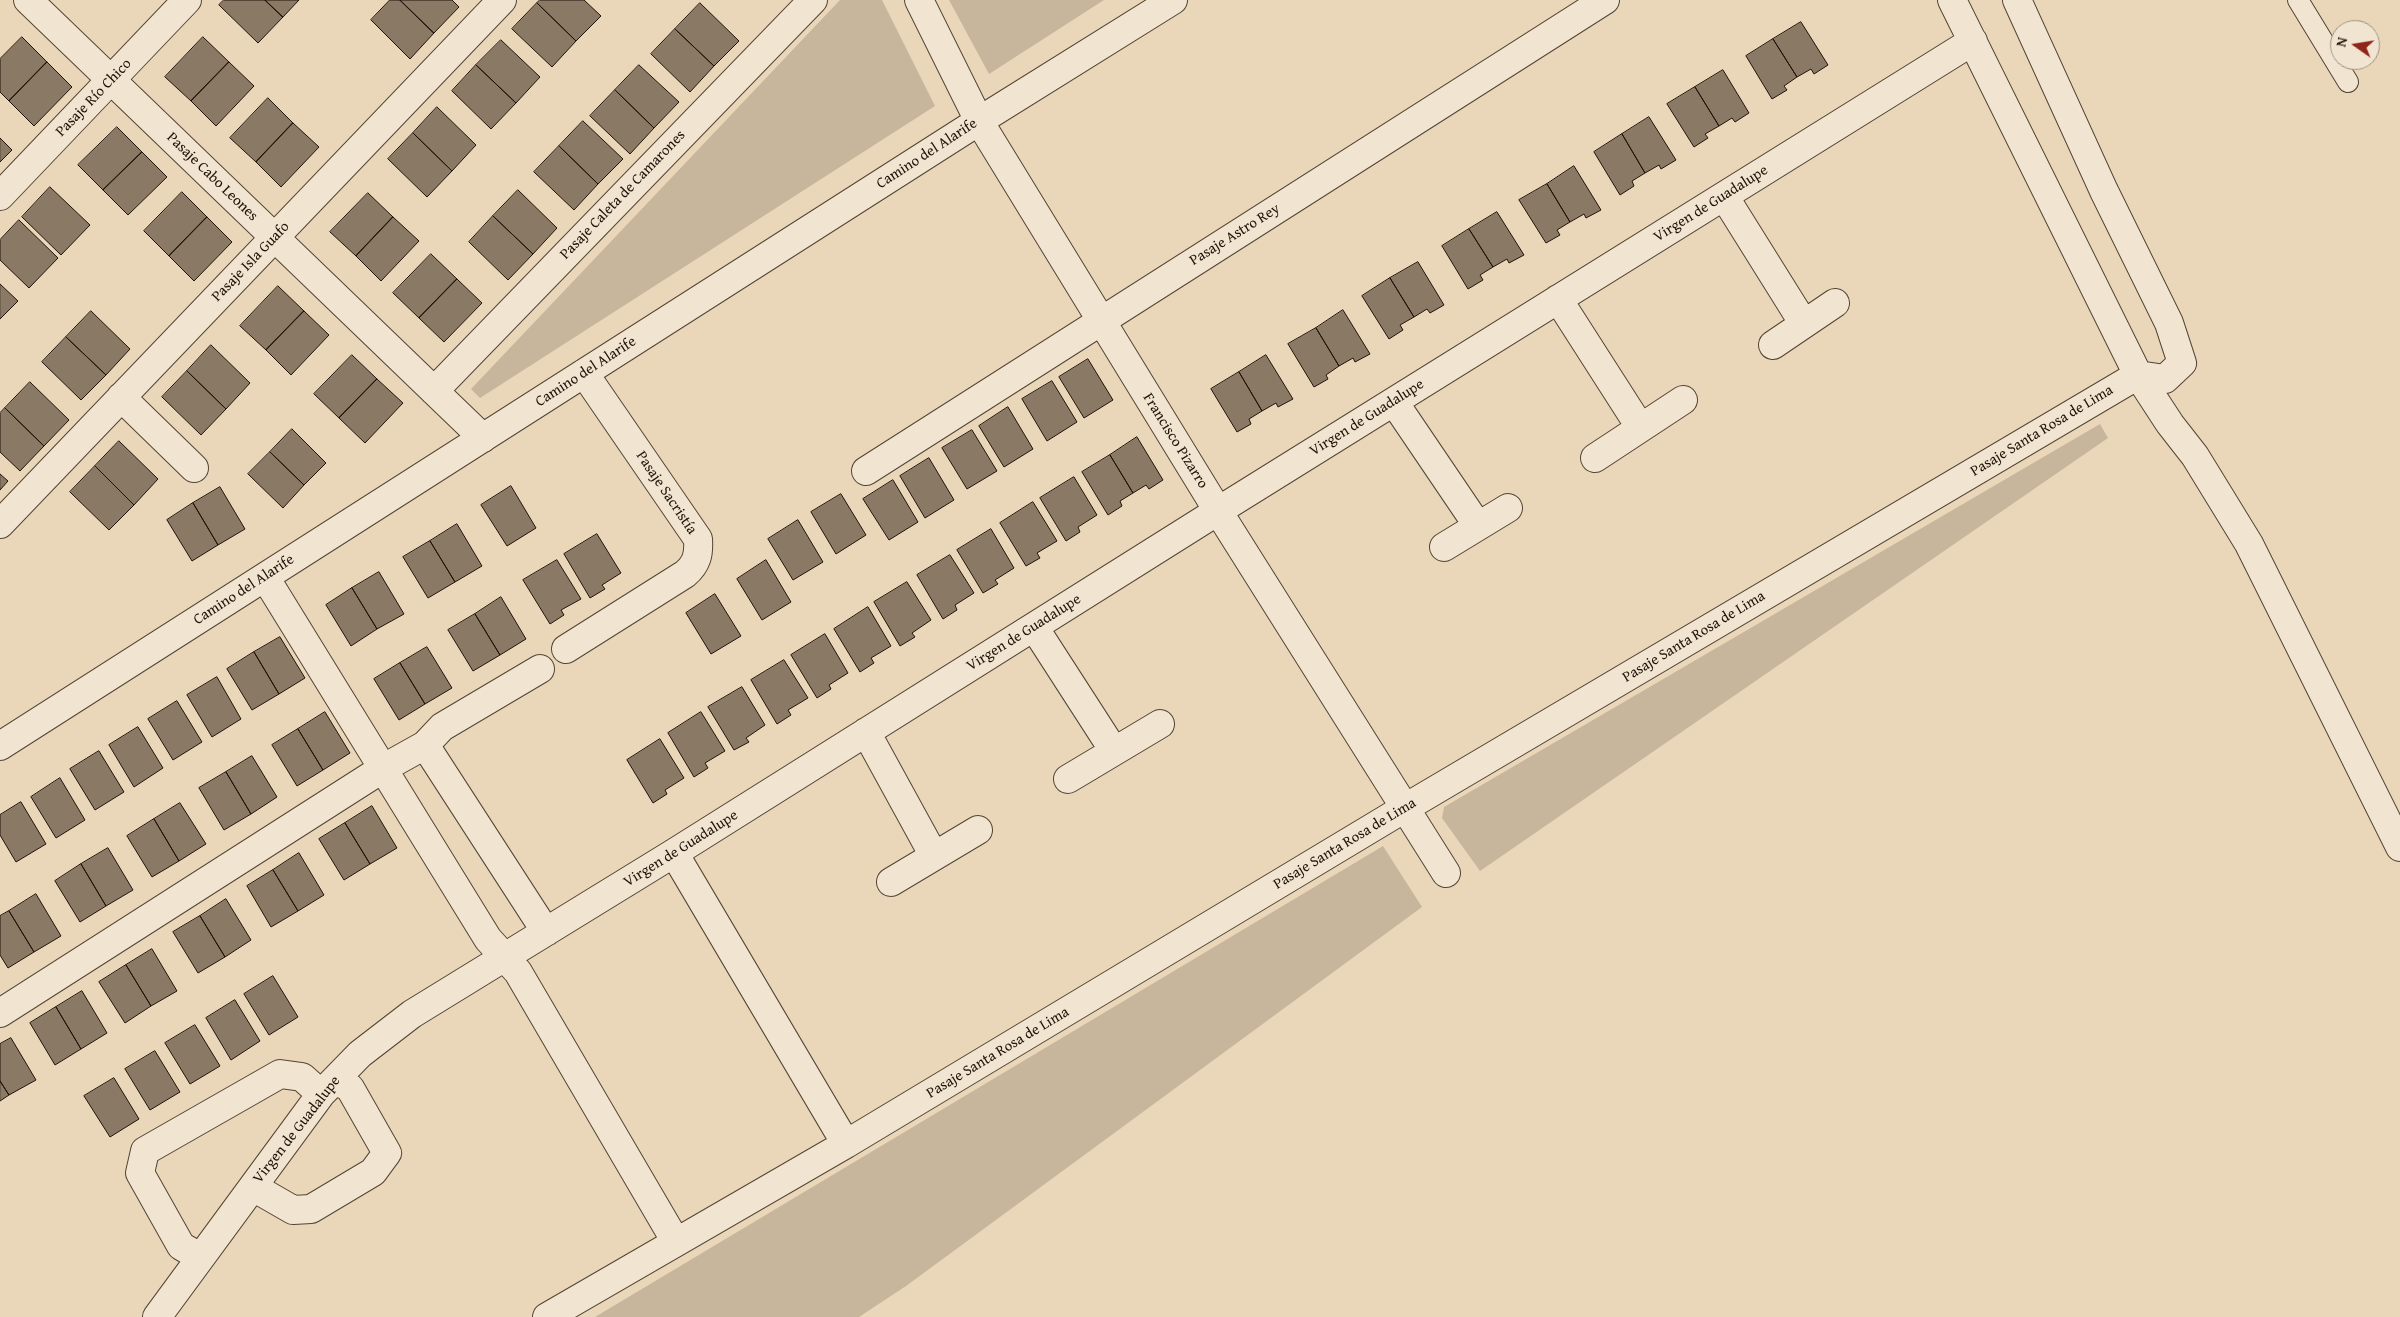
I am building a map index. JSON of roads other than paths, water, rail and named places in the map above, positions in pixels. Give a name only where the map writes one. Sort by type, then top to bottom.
[{"type":"street","name":"Pasaje Cabo Leones","points":[[28,0],[482,438]]},
{"type":"street","name":"Pasaje Río Chico","points":[[0,196],[188,0]]},
{"type":"street","name":"Pasaje Isla Guafo","points":[[0,524],[502,0]]},
{"type":"street","name":"Pasaje Caleta de Camarones","points":[[434,391],[813,0]]},
{"type":"street","name":"Francisco Pizarro","points":[[919,0],[979,121],[1218,511],[1446,873]]},
{"type":"street","name":"Camino del Alarife","points":[[0,746],[979,121],[1173,0]]},
{"type":"street","name":"Pasaje Astro Rey","points":[[866,471],[1605,0]]},
{"type":"street","points":[[1952,0],[2138,375],[2195,456],[2249,544],[2400,848]]},
{"type":"street","points":[[2017,0],[2104,191],[2169,323],[2182,363],[2165,379],[2138,375]]},
{"type":"street","name":"Virgen de Guadalupe","points":[[157,1317],[328,1087],[360,1054],[412,1014],[674,853],[1034,626],[1973,41]]},
{"type":"street","points":[[1724,196],[1804,324]]},
{"type":"street","points":[[1558,299],[1640,427]]},
{"type":"street","points":[[1773,345],[1835,303]]},
{"type":"street","name":"Pasaje Sacristía","points":[[566,649],[685,574],[693,567],[698,557],[699,548],[698,539],[584,373]]},
{"type":"street","name":"Pasaje Santa Rosa de Lima","points":[[547,1317],[846,1144],[1405,808],[2138,375]]},
{"type":"street","points":[[121,397],[194,468]]},
{"type":"street","points":[[1595,458],[1682,400]]},
{"type":"street","points":[[1394,402],[1478,526]]},
{"type":"street","points":[[1444,547],[1508,508]]},
{"type":"street","points":[[265,577],[488,939],[518,972],[676,1242]]},
{"type":"street","points":[[1034,626],[1114,751]]},
{"type":"street","points":[[0,1013],[382,769],[425,744],[442,727],[540,669]]},
{"type":"street","points":[[1068,779],[1160,724]]},
{"type":"street","points":[[866,732],[934,856]]},
{"type":"street","points":[[425,744],[546,932]]},
{"type":"street","points":[[891,882],[978,830]]},
{"type":"street","points":[[674,853],[846,1144]]},
{"type":"street","points":[[200,1257],[181,1246],[140,1173],[145,1151],[280,1074],[302,1077],[328,1087],[350,1088],[387,1153],[372,1172],[311,1209],[293,1210],[252,1187]]},
{"type":"lane","points":[[2298,0],[2348,82]]}]
